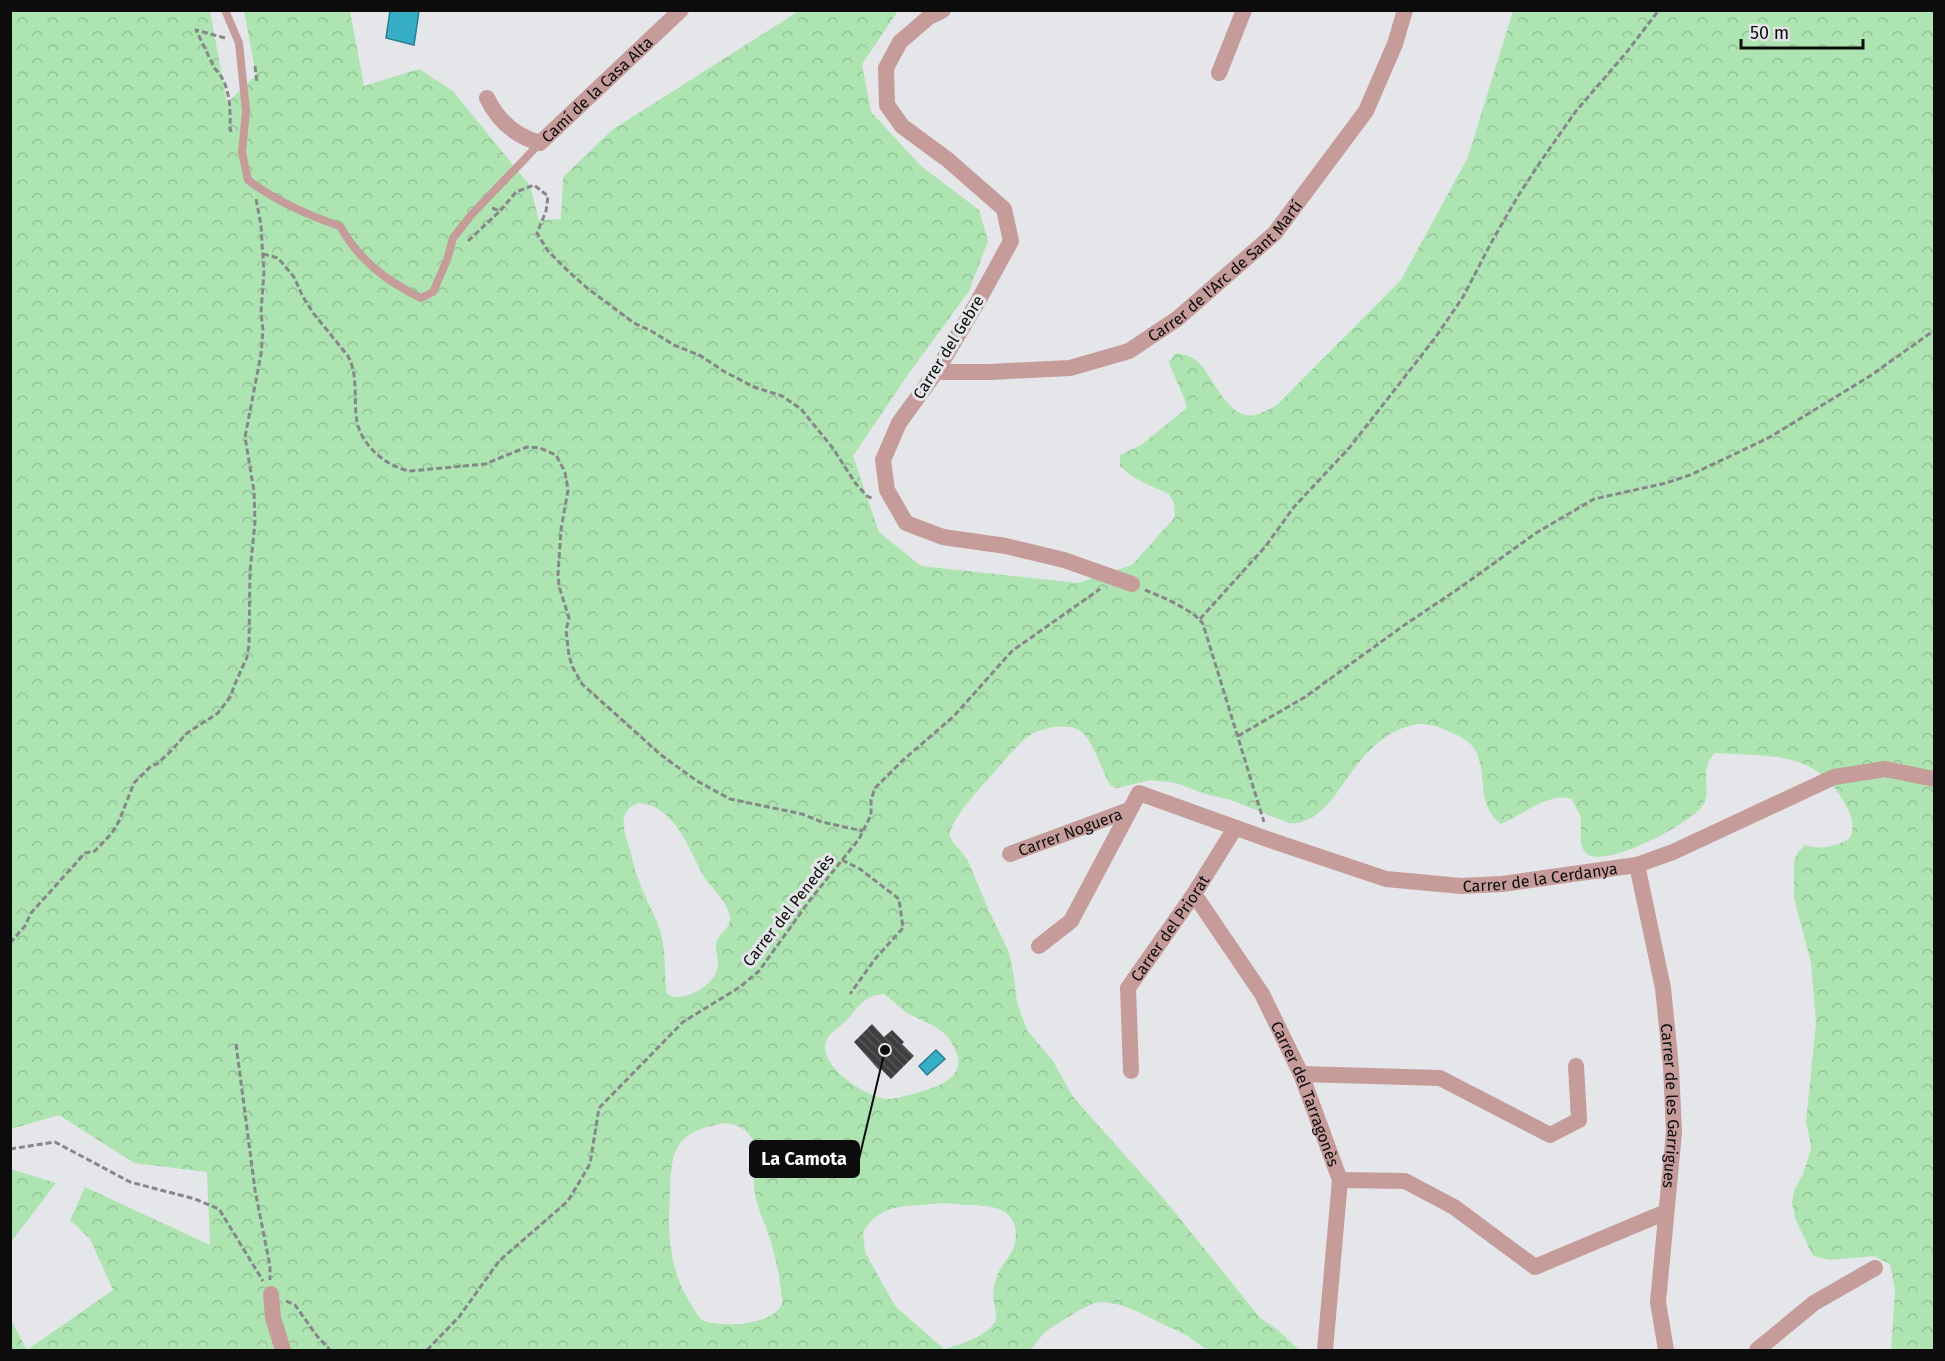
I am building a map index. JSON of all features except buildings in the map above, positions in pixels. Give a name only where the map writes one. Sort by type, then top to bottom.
[{"type":"street","name":"Camí de la Casa Alta","points":[[487,98],[495,114],[517,134],[540,143],[681,10]]},
{"type":"street","name":"Carrer del Gebre","points":[[943,10],[929,17],[900,42],[886,68],[887,105],[902,126],[948,160],[1004,209],[1011,241],[936,372],[899,423],[883,460],[887,490],[906,523],[943,537],[1006,546],[1064,560],[1132,584]]},
{"type":"street","points":[[1219,73],[1245,10]]},
{"type":"street","name":"Carrer de l'Arc de Sant Martí","points":[[936,372],[1070,368],[1129,351],[1177,319],[1275,233],[1366,111],[1395,44],[1405,10]]},
{"type":"street","name":"Carrer de la Cerdanya","points":[[1129,810],[1139,792],[1235,828],[1386,879],[1461,886],[1502,884],[1637,865],[1673,852],[1834,777],[1885,769],[1935,779]]},
{"type":"street","points":[[1039,946],[1071,921],[1129,810]]},
{"type":"street","name":"Carrer Noguera","points":[[1010,854],[1129,810]]},
{"type":"street","name":"Carrer del Priorat","points":[[1131,1071],[1128,988],[1194,894],[1235,828]]},
{"type":"street","name":"Carrer de les Garrigues","points":[[1637,865],[1663,988],[1671,1067],[1674,1132],[1658,1302],[1666,1350]]},
{"type":"street","name":"Carrer del Tarragonès","points":[[1194,894],[1262,994],[1301,1074],[1340,1180],[1325,1350]]},
{"type":"street","points":[[1301,1074],[1440,1078],[1550,1135],[1579,1120],[1576,1066]]},
{"type":"street","points":[[1340,1180],[1405,1181],[1454,1206],[1535,1267],[1666,1212]]},
{"type":"street","points":[[1756,1350],[1814,1303],[1875,1268]]},
{"type":"street","points":[[271,1294],[273,1318],[283,1350]]},
{"type":"lane","points":[[225,10],[239,43],[246,111],[242,152],[249,182],[267,195],[309,216],[340,225],[350,243],[367,262],[396,285],[421,298],[433,292],[447,260],[453,238],[472,214],[540,143]]},
{"type":"path","points":[[1200,619],[1265,547],[1294,507],[1350,447],[1435,338],[1463,297],[1491,243],[1541,161],[1576,111],[1626,54],[1659,10]]},
{"type":"path","points":[[10,943],[26,926],[32,913],[85,853],[95,850],[112,833],[134,783],[151,765],[157,764],[169,753],[187,732],[218,713],[231,696],[247,657],[250,571],[255,522],[254,491],[245,437],[261,354],[264,271],[261,225],[254,191],[249,182]]},
{"type":"path","points":[[492,201],[489,207],[500,211],[516,192],[534,185],[548,196],[546,211],[537,233],[548,251],[580,282],[633,323],[654,332],[674,345],[701,356],[754,387],[782,396],[801,408],[867,496],[901,514]]},
{"type":"path","points":[[263,254],[278,258],[294,277],[314,314],[348,356],[355,381],[357,423],[370,446],[387,462],[399,469],[410,471],[485,464],[527,447],[540,448],[556,455],[565,472],[568,490],[561,530],[559,586],[569,618],[566,630],[569,656],[582,684],[661,755],[697,781],[730,799],[802,814],[822,822],[863,831]]},
{"type":"path","points":[[1238,736],[1305,697],[1536,533],[1584,504],[1594,499],[1644,489],[1690,475],[1770,437],[1870,376],[1929,334],[1935,333]]},
{"type":"path","name":"Carrer del Penedès","points":[[427,1350],[459,1317],[499,1261],[568,1201],[590,1164],[599,1108],[683,1023],[740,987],[759,970],[863,831],[871,815],[871,800],[875,788],[954,716],[1012,651],[1116,578]]},
{"type":"path","points":[[1132,584],[1183,608],[1200,619],[1212,650],[1270,840]]},
{"type":"path","points":[[842,860],[860,869],[899,899],[903,928],[875,959],[850,994]]},
{"type":"path","points":[[236,1044],[255,1190],[270,1266],[271,1294]]},
{"type":"path","points":[[10,1149],[55,1143],[130,1182],[195,1199],[219,1209],[271,1294],[295,1305],[330,1350]]},
{"type":"green space","points":[[11,11],[210,11],[227,103],[256,75],[244,11],[350,11],[364,86],[419,69],[453,91],[530,186],[539,220],[561,219],[563,177],[612,130],[799,11],[898,11],[862,64],[871,112],[921,166],[979,210],[988,241],[969,291],[907,376],[853,456],[879,532],[921,566],[1078,583],[1132,565],[1175,517],[1174,503],[1169,494],[1137,479],[1126,471],[1120,466],[1120,455],[1141,445],[1187,408],[1169,362],[1176,353],[1193,358],[1198,362],[1222,396],[1237,411],[1245,415],[1255,415],[1277,405],[1401,280],[1468,157],[1513,11],[1934,11],[1934,1350],[1891,1350],[1895,1290],[1890,1264],[1874,1256],[1830,1260],[1813,1256],[1795,1218],[1792,1202],[1794,1191],[1803,1174],[1811,1149],[1806,1122],[1816,1023],[1811,963],[1794,898],[1794,861],[1798,852],[1805,845],[1828,847],[1850,838],[1852,824],[1845,804],[1833,786],[1820,773],[1789,759],[1772,756],[1715,753],[1707,767],[1706,799],[1695,813],[1646,843],[1609,856],[1594,856],[1585,852],[1581,839],[1580,816],[1572,799],[1564,797],[1546,801],[1501,824],[1492,815],[1487,804],[1482,771],[1475,751],[1461,737],[1427,724],[1406,727],[1378,743],[1361,760],[1331,801],[1312,818],[1301,822],[1289,823],[1231,800],[1205,794],[1176,783],[1151,780],[1117,788],[1110,785],[1084,734],[1079,730],[1061,726],[1041,730],[1021,742],[971,799],[958,816],[949,834],[967,859],[1009,952],[1017,1003],[1027,1030],[1053,1061],[1073,1097],[1164,1199],[1261,1319],[1278,1330],[1299,1350],[1207,1350],[1188,1336],[1136,1311],[1121,1305],[1103,1302],[1094,1303],[1078,1311],[1049,1329],[1031,1350],[27,1350],[113,1290],[90,1239],[70,1220],[85,1187],[210,1245],[207,1172],[134,1163],[59,1115],[11,1129]],"holes":[[[639,803],[651,805],[673,822],[683,836],[703,875],[722,900],[730,917],[729,924],[716,944],[718,963],[714,976],[703,988],[682,997],[667,994],[661,934],[643,892],[624,830],[624,817],[632,807]],[[884,994],[906,1012],[946,1035],[955,1049],[958,1060],[957,1069],[945,1082],[925,1091],[887,1099],[858,1088],[831,1064],[825,1046],[828,1037],[863,1002]],[[724,1123],[738,1126],[748,1133],[755,1147],[755,1194],[774,1254],[782,1299],[780,1308],[772,1315],[757,1321],[724,1324],[702,1320],[685,1293],[675,1267],[670,1239],[669,1210],[673,1159],[683,1140],[702,1128]],[[944,1203],[988,1206],[1004,1211],[1014,1223],[1016,1232],[1014,1248],[995,1283],[993,1296],[996,1317],[994,1323],[975,1338],[944,1349],[895,1306],[865,1252],[863,1232],[871,1222],[888,1210]]]},
{"type":"green space","points":[[10,1169],[56,1183],[11,1242]]},
{"type":"green space","points":[[10,1318],[27,1350],[11,1350]]},
{"type":"water","points":[[390,11],[419,11],[414,45],[386,38]]},
{"type":"water","points":[[936,1050],[945,1059],[927,1075],[919,1066]]},
{"type":"place","name":"La Camota","points":[[885,1050]]}]
